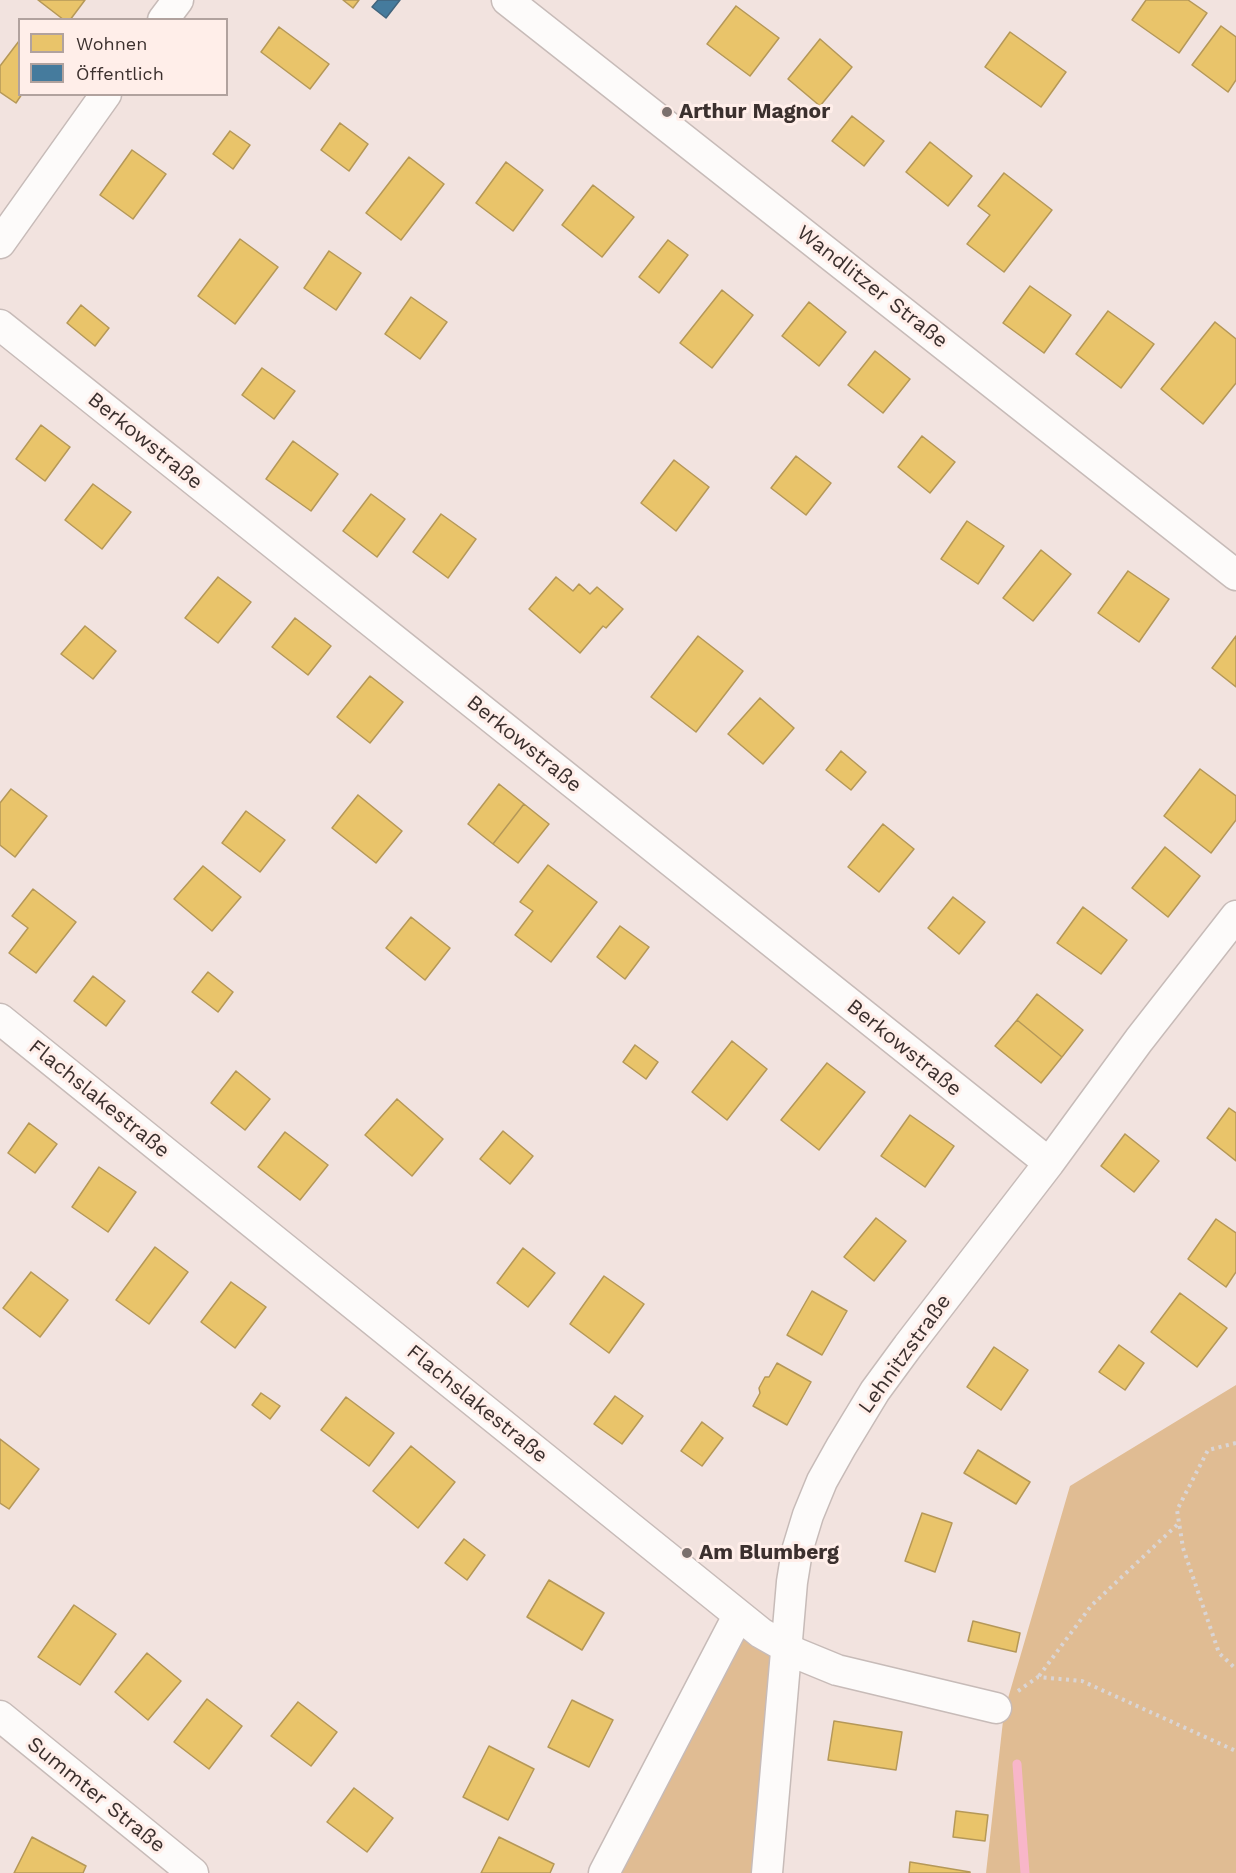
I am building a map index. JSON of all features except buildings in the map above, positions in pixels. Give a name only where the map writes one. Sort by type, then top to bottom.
[{"type":"street","points":[[164,18],[178,0]]},
{"type":"street","name":"Wandlitzer Straße","points":[[507,0],[1236,575]]},
{"type":"street","points":[[0,243],[105,96]]},
{"type":"street","name":"Berkowstraße","points":[[0,325],[1049,1163]]},
{"type":"street","name":"Lehnitzstraße","points":[[767,1873],[792,1582],[797,1551],[808,1515],[836,1455],[875,1391],[908,1346],[1049,1163],[1138,1040],[1236,916]]},
{"type":"street","name":"Flachslakestraße","points":[[0,1019],[738,1616],[786,1648],[837,1670],[996,1708]]},
{"type":"street","points":[[604,1873],[738,1616]]},
{"type":"street","name":"Summter Straße","points":[[0,1716],[193,1873]]},
{"type":"path","points":[[1236,1443],[1208,1450],[1177,1510],[1183,1548],[1219,1653],[1236,1669]]},
{"type":"path","points":[[996,1708],[1038,1677],[1090,1606],[1179,1523]]},
{"type":"path","points":[[1038,1677],[1082,1681],[1236,1751]]},
{"type":"shaded area","points":[[1236,1385],[1236,1873],[986,1873],[1004,1712],[1070,1486]]},
{"type":"shaded area","points":[[738,1616],[773,1640],[767,1873],[604,1873]]},
{"type":"waterway","points":[[1017,1764],[1025,1873]]},
{"type":"place","name":"Arthur Magnor","points":[[667,112]]},
{"type":"place","name":"Am Blumberg","points":[[687,1553]]}]
